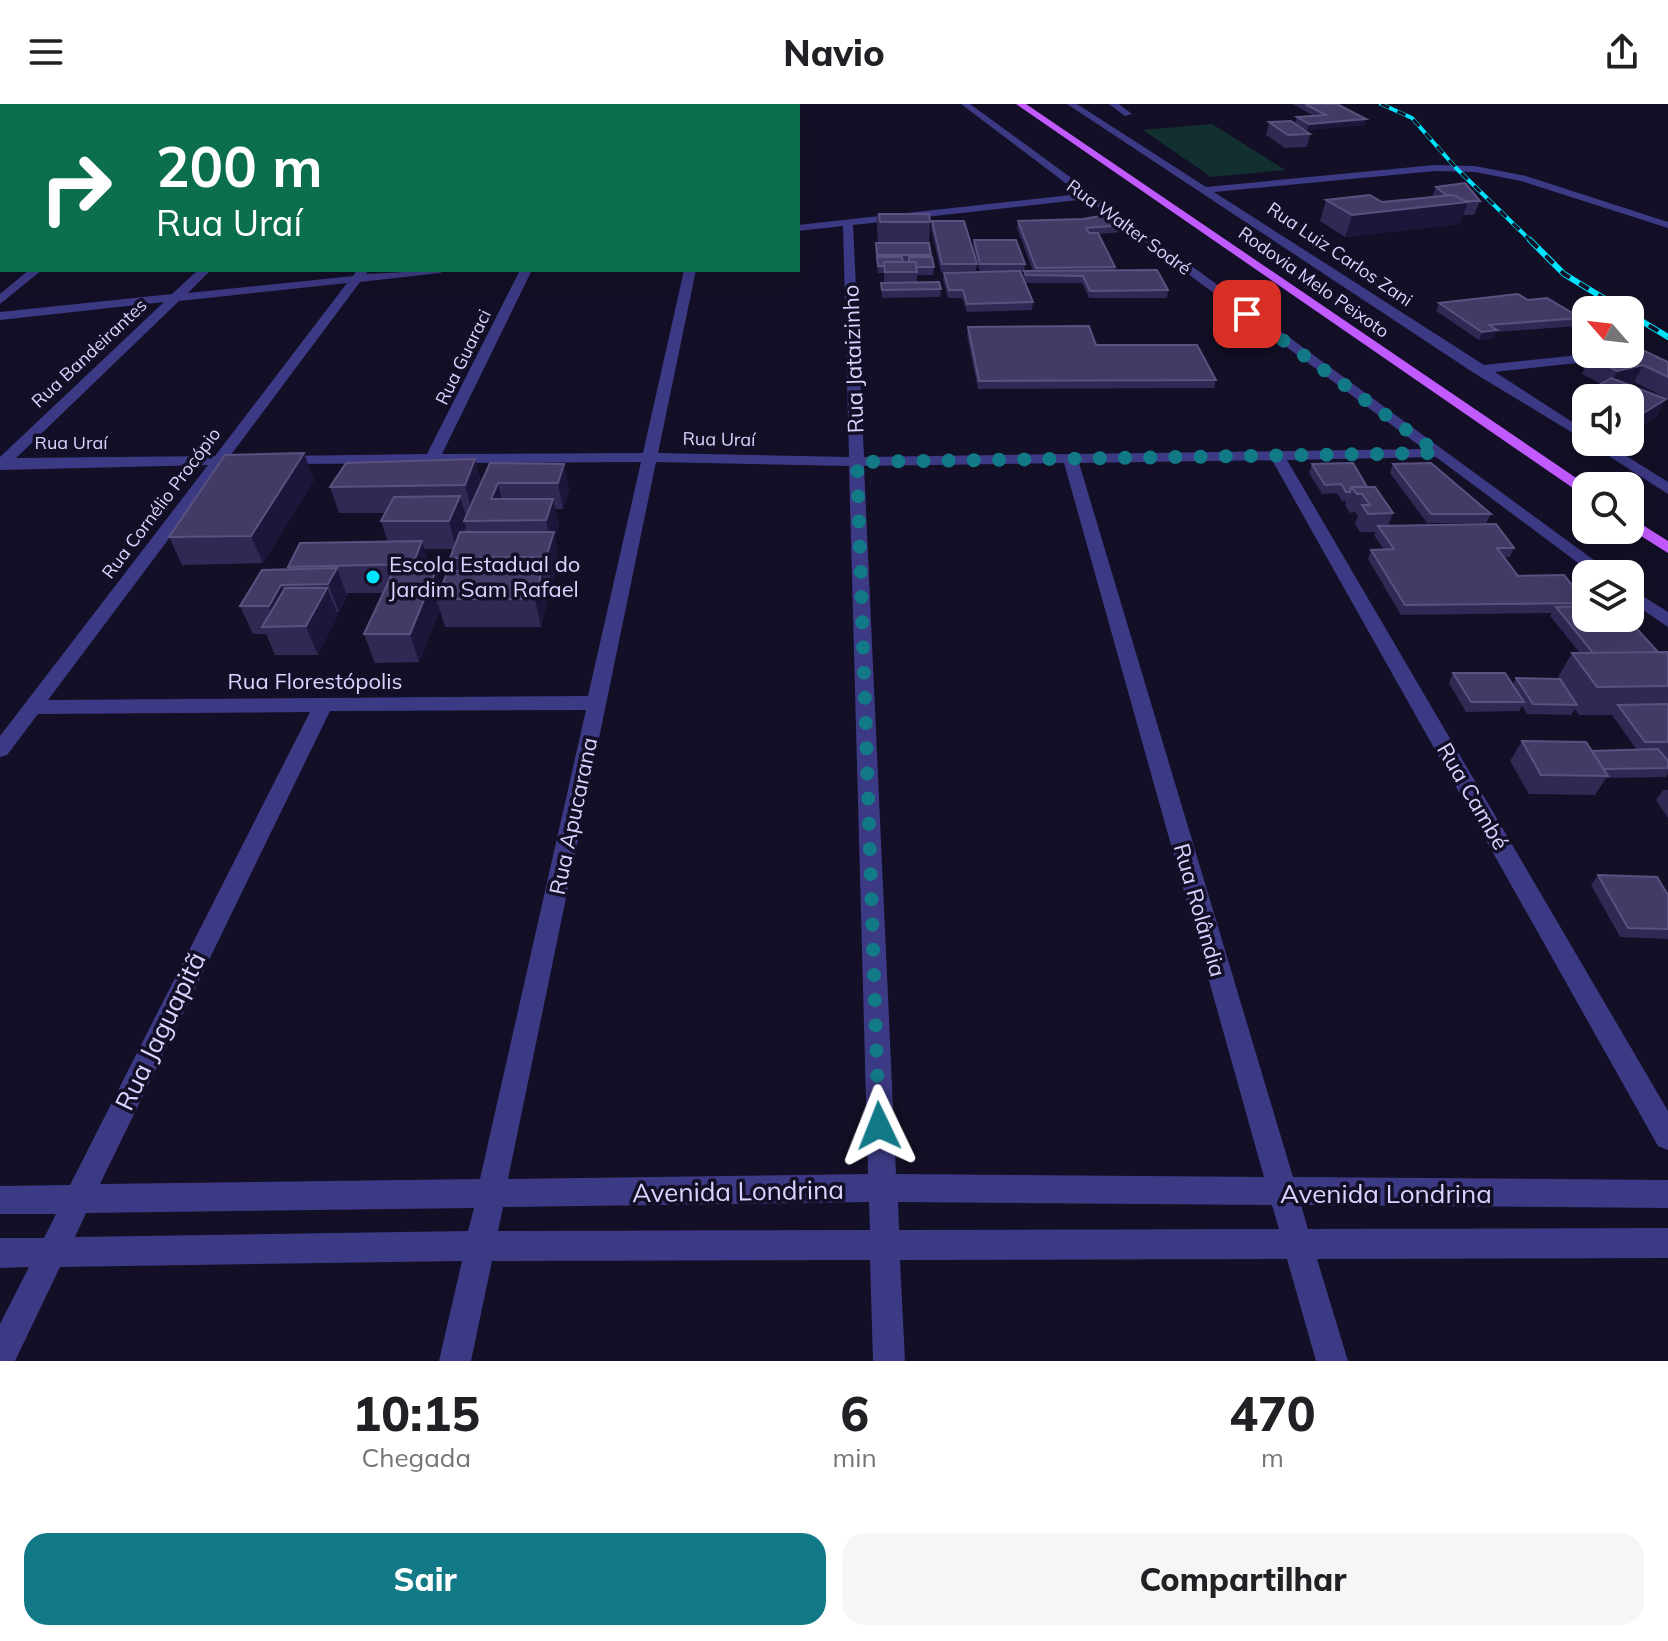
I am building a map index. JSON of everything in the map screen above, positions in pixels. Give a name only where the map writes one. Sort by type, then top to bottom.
[{"type":"main road","name":"Rodovia Melo Peixoto","points":[[1020,104],[1572,482]]},
{"type":"main road","points":[[1644,532],[1668,548]]},
{"type":"street","name":"Rua Walter Sodré","points":[[965,104],[1585,560]]},
{"type":"street","name":"Rua Luiz Carlos Zani","points":[[1071,104],[1572,428]]},
{"type":"street","points":[[1113,104],[1128,114]]},
{"type":"street","points":[[1207,190],[1435,168],[1475,169],[1523,178],[1668,225]]},
{"type":"street","points":[[800,228],[1086,196]]},
{"type":"street","name":"Rua Jataizinho","points":[[848,221],[889,1361]]},
{"type":"street","points":[[0,300],[34,272]]},
{"type":"street","name":"Rua Bandeirantes","points":[[1,463],[203,272]]},
{"type":"street","points":[[0,316],[174,300],[359,275],[408,272]]},
{"type":"street","name":"Rua Guaraci","points":[[432,459],[525,272]]},
{"type":"street","name":"Rua Apucarana","points":[[455,1361],[690,272]]},
{"type":"street","name":"Rua Cornélio Procópio","points":[[0,750],[359,275]]},
{"type":"street","points":[[1479,370],[1572,360]]},
{"type":"street","name":"Rua Uraí","points":[[1,463],[649,457],[857,462],[1438,453]]},
{"type":"street","name":"Rua Cambé","points":[[1277,456],[1668,1137]]},
{"type":"street","points":[[1616,456],[1668,489]]},
{"type":"street","name":"Rua Rolândia","points":[[1070,458],[1332,1361]]},
{"type":"street","points":[[1644,603],[1668,621]]},
{"type":"street","name":"Rua Florestópolis","points":[[32,707],[598,703]]},
{"type":"street","name":"Rua Jaguapitã","points":[[0,1357],[323,705]]},
{"type":"street","name":"Avenida Londrina","points":[[0,1200],[491,1196],[881,1188],[1668,1194]]},
{"type":"street","points":[[0,1253],[883,1243],[1668,1243]]},
{"type":"green space","points":[[1212,124],[1285,170],[1211,177],[1143,130]]},
{"type":"building","points":[[1305,104],[1337,104],[1366,119],[1309,124],[1297,117],[1326,115]]},
{"type":"building","points":[[1291,121],[1310,134],[1288,135],[1269,122]]},
{"type":"building","points":[[1465,183],[1480,201],[1466,201],[1446,195],[1436,187]]},
{"type":"building","points":[[1370,195],[1382,202],[1453,195],[1468,202],[1352,215],[1326,200]]},
{"type":"building","points":[[879,214],[929,214],[930,222],[880,222]]},
{"type":"building","points":[[1111,214],[1125,225],[1086,228],[1089,233],[1098,233],[1115,267],[1036,268],[1018,221],[1083,219]]},
{"type":"building","points":[[932,221],[964,221],[977,264],[942,264]]},
{"type":"building","points":[[974,240],[1016,240],[1025,264],[980,264]]},
{"type":"building","points":[[876,243],[929,243],[931,255],[877,255]]},
{"type":"building","points":[[877,257],[902,257],[903,262],[884,262],[884,266],[878,266]]},
{"type":"building","points":[[909,257],[932,257],[934,267],[916,267],[916,262],[909,262]]},
{"type":"building","points":[[884,262],[916,262],[917,272],[885,272]]},
{"type":"building","points":[[1157,270],[1168,290],[1090,291],[1083,276],[1026,275],[1024,271]]},
{"type":"building","points":[[1020,271],[1033,302],[967,304],[963,290],[949,290],[944,273]]},
{"type":"building","points":[[939,282],[941,289],[882,290],[881,283]]},
{"type":"building","points":[[1518,294],[1528,300],[1547,298],[1572,313],[1572,319],[1489,325],[1497,330],[1482,332],[1439,303]]},
{"type":"building","points":[[1089,326],[1096,345],[1197,345],[1216,380],[979,381],[968,327]]},
{"type":"building","points":[[1644,351],[1668,362],[1668,377],[1644,365]]},
{"type":"building","points":[[1611,378],[1627,384],[1601,384]]},
{"type":"building","points":[[1644,391],[1666,399],[1644,413]]},
{"type":"building","points":[[304,453],[251,536],[169,537],[225,455]]},
{"type":"building","points":[[475,459],[465,485],[330,487],[346,463]]},
{"type":"building","points":[[490,463],[564,464],[558,483],[498,483],[491,499],[553,499],[546,520],[464,521]]},
{"type":"building","points":[[1353,463],[1367,487],[1351,487],[1350,492],[1346,492],[1341,484],[1325,485],[1312,464]]},
{"type":"building","points":[[1431,463],[1491,514],[1431,514],[1393,464]]},
{"type":"building","points":[[1351,487],[1375,487],[1393,513],[1368,514],[1362,505],[1370,505],[1362,494],[1357,494]]},
{"type":"building","points":[[460,496],[449,521],[381,521],[394,497]]},
{"type":"building","points":[[1496,524],[1514,548],[1497,548],[1518,576],[1564,575],[1572,585],[1572,603],[1405,605],[1371,550],[1394,549],[1378,526]]},
{"type":"building","points":[[460,532],[554,532],[546,557],[450,558]]},
{"type":"building","points":[[422,541],[413,564],[288,567],[300,543]]},
{"type":"building","points":[[337,568],[328,584],[281,585],[269,606],[240,606],[262,570]]},
{"type":"building","points":[[394,570],[436,570],[410,634],[364,634]]},
{"type":"building","points":[[542,570],[535,599],[436,599],[448,571]]},
{"type":"building","points":[[285,588],[327,588],[306,626],[262,627]]},
{"type":"building","points":[[1572,606],[1572,627],[1556,607]]},
{"type":"building","points":[[1576,632],[1640,632],[1658,652],[1593,653]]},
{"type":"building","points":[[1668,652],[1668,686],[1597,687],[1572,653]]},
{"type":"building","points":[[1453,673],[1505,673],[1524,702],[1471,702]]},
{"type":"building","points":[[1516,678],[1560,679],[1577,705],[1533,704]]},
{"type":"building","points":[[1668,704],[1668,742],[1645,742],[1618,705]]},
{"type":"building","points":[[1522,741],[1586,742],[1608,776],[1541,775]]},
{"type":"building","points":[[1658,749],[1668,761],[1668,768],[1604,769],[1592,751]]},
{"type":"building","points":[[1598,875],[1657,877],[1668,895],[1668,929],[1628,928]]},
{"type":"railway","points":[[1381,104],[1412,118],[1456,168],[1532,242]]},
{"type":"railway","points":[[1532,242],[1564,274],[1600,296]]},
{"type":"railway","points":[[1644,322],[1668,337]]},
{"type":"place","name":"Escola Estadual do Jardim Sam Rafael","points":[[373,577]]},
{"type":"route","points":[[879,1126],[857,462],[1438,453],[1247,314]]}]
